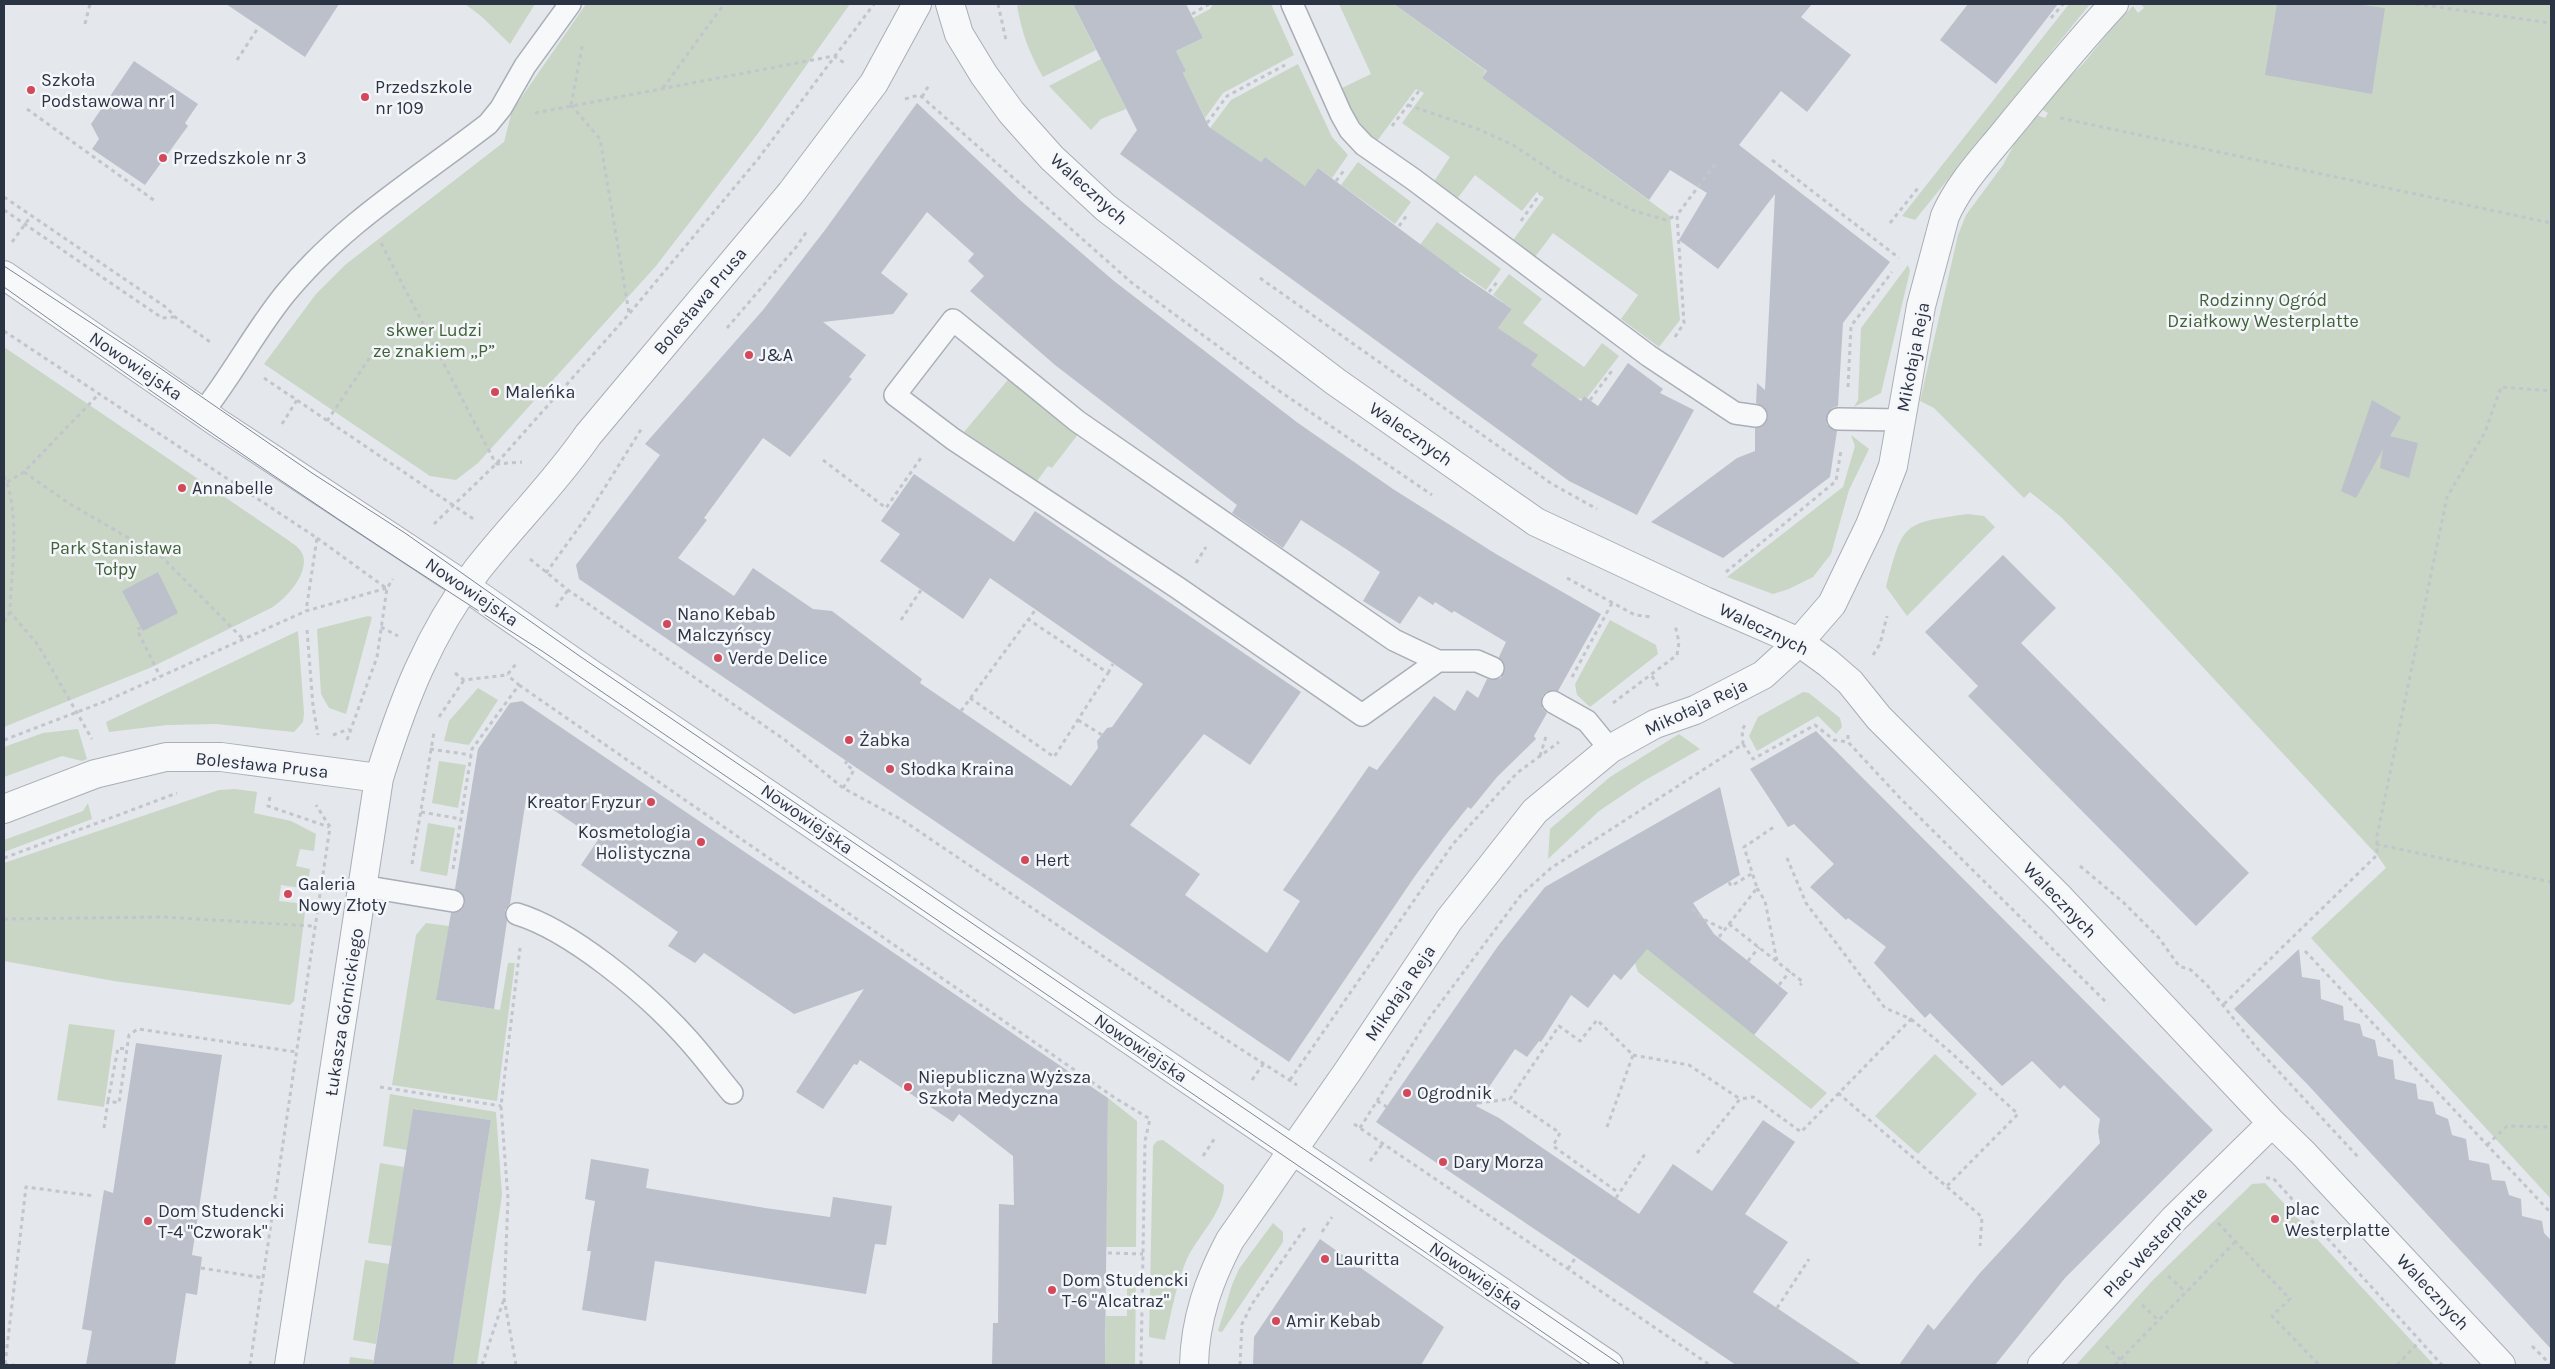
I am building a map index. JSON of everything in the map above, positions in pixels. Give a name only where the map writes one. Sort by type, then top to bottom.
[{"type":"street","name":"Bolesława Prusa","points":[[466,586],[571,460],[588,435],[791,192],[874,83],[917,4]]},
{"type":"street","name":"Walecznych","points":[[950,4],[959,34],[984,75],[1012,112],[1052,158],[1106,208],[1336,382],[1536,522],[1705,601],[1799,642],[1850,682],[1879,718],[2060,898],[2272,1123],[2304,1153],[2501,1365]]},
{"type":"street","name":"Mikołaja Reja","points":[[1194,1365],[1195,1343],[1202,1304],[1214,1270],[1230,1240],[1348,1071],[1449,920],[1535,811],[1610,749],[1655,724],[1695,710],[1763,675],[1799,642],[1832,604],[1870,525],[1893,466],[1921,306],[1950,203],[1966,180],[2061,61],[2114,4]]},
{"type":"street","name":"Nowowiejska","points":[[4,275],[203,412],[466,586],[591,674],[1609,1365]]},
{"type":"street","name":"Łukasza Górnickiego","points":[[289,1365],[379,778],[410,687],[439,626],[466,586]]},
{"type":"street","name":"Bolesława Prusa","points":[[4,809],[95,774],[166,757],[221,757],[379,778]]},
{"type":"street","name":"Plac Westerplatte","points":[[2042,1365],[2174,1219],[2272,1123]]},
{"type":"lane","points":[[203,412],[285,294],[362,217],[488,124],[501,108],[525,66],[570,4]]},
{"type":"lane","points":[[1292,4],[1341,114],[1350,130],[1364,145],[1658,362],[1735,413],[1756,416]]},
{"type":"lane","points":[[1438,661],[1362,715],[1178,588],[941,429],[895,395],[953,320],[1077,421],[1394,640],[1438,661],[1477,661],[1493,668]]},
{"type":"lane","points":[[1838,419],[1901,420]]},
{"type":"lane","points":[[1552,702],[1587,721],[1610,749]]},
{"type":"lane","points":[[362,886],[453,901]]},
{"type":"lane","points":[[516,914],[569,938],[622,978],[683,1034],[732,1093]]},
{"type":"path","points":[[85,24],[90,4]]},
{"type":"path","points":[[663,88],[724,4]]},
{"type":"path","points":[[433,525],[451,505],[496,464],[629,314],[758,159],[874,4]]},
{"type":"path","points":[[998,4],[1006,42]]},
{"type":"path","points":[[1192,14],[1209,4]]},
{"type":"path","points":[[2416,4],[2551,23]]},
{"type":"path","points":[[237,60],[258,28]]},
{"type":"path","points":[[571,105],[584,41]]},
{"type":"path","points":[[571,105],[834,56],[852,68]]},
{"type":"path","points":[[1207,123],[1227,96],[1292,61]]},
{"type":"path","points":[[922,97],[929,85]]},
{"type":"path","points":[[1374,152],[1419,91]]},
{"type":"path","points":[[571,105],[600,139],[629,314]]},
{"type":"path","points":[[1408,105],[1435,112],[1513,145],[1560,177],[1635,211],[1666,220],[1677,215],[1716,163]]},
{"type":"path","points":[[27,109],[155,201]]},
{"type":"path","points":[[2056,118],[2551,223]]},
{"type":"path","points":[[1772,160],[1901,260]]},
{"type":"path","points":[[4,197],[168,308],[174,318],[238,362],[482,524]]},
{"type":"path","points":[[4,210],[162,318],[174,318]]},
{"type":"path","points":[[1658,362],[1684,323],[1677,215]]},
{"type":"path","points":[[11,243],[31,216]]},
{"type":"path","points":[[362,217],[383,248],[496,464]]},
{"type":"path","points":[[726,329],[797,246],[808,230]]},
{"type":"path","points":[[1256,275],[1552,484],[1603,513]]},
{"type":"path","points":[[4,331],[98,395],[317,538],[387,588]]},
{"type":"path","points":[[327,420],[381,341]]},
{"type":"path","points":[[1590,400],[1618,362]]},
{"type":"path","points":[[2224,1004],[2377,855],[2376,844],[2446,497],[2486,432],[2501,387],[2551,391]]},
{"type":"path","points":[[7,482],[24,472],[98,395]]},
{"type":"path","points":[[279,428],[297,400]]},
{"type":"path","points":[[546,572],[587,516],[647,420]]},
{"type":"path","points":[[823,460],[886,508],[941,429]]},
{"type":"path","points":[[24,472],[70,504],[163,558],[242,638]]},
{"type":"path","points":[[4,476],[7,482],[13,520],[10,612],[4,622]]},
{"type":"path","points":[[1178,588],[1224,522]]},
{"type":"path","points":[[306,611],[317,538]]},
{"type":"path","points":[[528,557],[673,664],[785,740],[843,788],[904,821],[1224,1039],[1303,1088]]},
{"type":"path","points":[[4,740],[78,712],[306,611],[387,588]]},
{"type":"path","points":[[349,729],[377,657],[387,588]]},
{"type":"path","points":[[901,620],[921,590]]},
{"type":"path","points":[[961,711],[1036,609]]},
{"type":"path","points":[[10,612],[38,645],[78,712]]},
{"type":"path","points":[[1869,663],[1880,644],[1887,616]]},
{"type":"path","points":[[1028,619],[1108,673]]},
{"type":"path","points":[[1662,693],[1652,676],[1677,655],[1679,642],[1674,620],[1683,622]]},
{"type":"path","points":[[141,627],[137,630],[160,676]]},
{"type":"path","points":[[307,630],[313,706],[318,740]]},
{"type":"path","points":[[436,721],[464,680],[507,674],[516,663]]},
{"type":"path","points":[[970,698],[1054,757],[1113,664]]},
{"type":"path","points":[[452,670],[464,680]]},
{"type":"path","points":[[507,674],[519,685],[1114,1098],[1150,1119],[1145,1141],[1141,1365]]},
{"type":"path","points":[[452,877],[472,749],[519,685]]},
{"type":"path","points":[[1078,720],[1102,734]]},
{"type":"path","points":[[1743,744],[1753,759],[1815,725],[1834,740],[1848,742],[1900,798],[2115,1011]]},
{"type":"path","points":[[406,893],[434,730]]},
{"type":"path","points":[[1848,733],[1848,742]]},
{"type":"path","points":[[430,749],[471,756]]},
{"type":"path","points":[[1360,1128],[1427,1021],[1521,895],[1551,868],[1727,755]]},
{"type":"path","points":[[843,788],[854,770],[844,764],[847,760]]},
{"type":"path","points":[[4,858],[184,791]]},
{"type":"path","points":[[250,1365],[297,1052],[313,926],[330,827],[268,806]]},
{"type":"path","points":[[421,812],[461,819]]},
{"type":"path","points":[[1774,827],[1744,847],[1757,888],[1765,901],[1778,962]]},
{"type":"path","points":[[2376,844],[2551,882]]},
{"type":"path","points":[[1787,858],[1806,903],[1885,1008],[1911,1019],[2018,1114],[1947,1186]]},
{"type":"path","points":[[1729,882],[1731,886],[1753,873]]},
{"type":"path","points":[[1719,937],[1757,888]]},
{"type":"path","points":[[1692,909],[1705,920],[1724,930]]},
{"type":"path","points":[[516,914],[522,934],[501,1106],[508,1199],[504,1298],[516,1365]]},
{"type":"path","points":[[4,918],[164,917],[313,926]]},
{"type":"path","points":[[1729,924],[1803,982],[1800,986]]},
{"type":"path","points":[[1748,961],[1759,947]]},
{"type":"path","points":[[2305,952],[2551,1213]]},
{"type":"path","points":[[1779,986],[1790,972]]},
{"type":"path","points":[[1510,1099],[1559,1026],[1580,1041],[1597,1020],[1633,1055],[1689,1065],[1740,1099],[1753,1097],[1801,1132],[1911,1019]]},
{"type":"path","points":[[108,1101],[119,1103],[129,1035],[138,1029],[297,1052]]},
{"type":"path","points":[[104,1128],[118,1048],[127,1049]]},
{"type":"path","points":[[1607,1127],[1633,1055]]},
{"type":"path","points":[[1250,1084],[1264,1063]]},
{"type":"path","points":[[2273,1066],[2332,1129]]},
{"type":"path","points":[[380,1087],[501,1106]]},
{"type":"path","points":[[1838,1093],[1982,1217],[1980,1246]]},
{"type":"path","points":[[1478,1103],[1510,1099],[1560,1133],[1553,1146],[1620,1193]]},
{"type":"path","points":[[1697,1153],[1740,1099]]},
{"type":"path","points":[[1378,1101],[1387,1107]]},
{"type":"path","points":[[1352,1123],[1710,1365]]},
{"type":"path","points":[[2487,1145],[2507,1126],[2551,1127]]},
{"type":"path","points":[[1202,1156],[1214,1138]]},
{"type":"path","points":[[1368,1164],[1383,1143]]},
{"type":"path","points":[[1616,1198],[1645,1154]]},
{"type":"path","points":[[2273,1178],[2442,1365]]},
{"type":"path","points":[[14,1365],[4,1364],[26,1187],[94,1196]]},
{"type":"path","points":[[1322,1232],[1332,1217]]},
{"type":"path","points":[[2215,1219],[2290,1299],[2272,1316],[2319,1365]]},
{"type":"path","points":[[1240,1365],[1242,1324],[1252,1304],[1307,1225]]},
{"type":"path","points":[[2115,1365],[2236,1241]]},
{"type":"path","points":[[1108,1253],[1143,1254]]},
{"type":"path","points":[[1568,1269],[1576,1257]]},
{"type":"path","points":[[1777,1308],[1808,1259]]},
{"type":"path","points":[[201,1268],[264,1278]]},
{"type":"path","points":[[2164,1272],[2186,1292]]},
{"type":"path","points":[[482,1365],[504,1298]]},
{"type":"path","points":[[2397,1365],[2420,1341]]},
{"type":"green space","points":[[465,4],[535,4],[510,44],[481,16]]},
{"type":"green space","name":"skwer Ludzi ze znakiem „P”","points":[[586,4],[850,4],[759,132],[656,266],[478,463],[456,480],[430,476],[264,364],[316,294],[345,265],[504,142],[512,111]]},
{"type":"green space","points":[[1022,4],[1073,4],[1096,50],[1043,77],[1030,51],[1021,25],[1017,6]]},
{"type":"green space","points":[[1213,4],[1271,4],[1294,55],[1223,93],[1205,118],[1183,73],[1186,71],[1176,51],[1203,38],[1193,18],[1210,9]]},
{"type":"green space","points":[[1339,4],[1394,4],[1486,71],[1482,78],[1670,216],[1680,320],[1659,347],[1621,319],[1638,295],[1553,233],[1535,257],[1513,240],[1544,198],[1537,192],[1522,211],[1475,175],[1457,199],[1433,183],[1450,157],[1402,123],[1424,93],[1416,89],[1377,141],[1365,129],[1352,110],[1342,88],[1371,74]]},
{"type":"green space","points":[[2069,4],[2090,4],[1915,220],[1902,216]]},
{"type":"green space","name":"Rodzinny Ogród Działkowy Westerplatte","points":[[2141,4],[2551,4],[2551,1199],[2311,938],[2386,868],[2377,855],[2112,569],[2061,517],[2030,492],[2024,498],[1934,408],[1920,401],[1958,235],[1966,215],[2003,165],[2031,113],[2045,118],[2048,113],[2038,107],[2083,64],[2116,23],[2133,6],[2138,13],[2144,8]]},
{"type":"green space","points":[[1101,59],[1126,109],[1101,119],[1091,130],[1049,86]]},
{"type":"green space","points":[[1298,64],[1332,137],[1348,155],[1332,178],[1318,168],[1305,186],[1265,157],[1261,162],[1210,128],[1231,100]]},
{"type":"green space","points":[[1358,162],[1411,202],[1395,224],[1341,185]]},
{"type":"green space","points":[[1437,222],[1501,269],[1486,290],[1460,272],[1446,290],[1408,261]]},
{"type":"green space","points":[[1908,265],[1910,271],[1881,393],[1854,407],[1858,400],[1861,328]]},
{"type":"green space","points":[[1509,274],[1542,299],[1523,323],[1584,367],[1602,343],[1619,356],[1587,398],[1584,396],[1582,399],[1576,398],[1531,365],[1537,355],[1498,328],[1512,309],[1493,295]]},
{"type":"green space","name":"Park Stanisława Tołpy","points":[[4,347],[298,547],[304,560],[303,568],[296,584],[290,592],[271,608],[152,667],[4,727]]},
{"type":"green space","points":[[1012,375],[1079,433],[1052,468],[1048,466],[1037,481],[964,432]]},
{"type":"green space","points":[[1851,435],[1869,449],[1849,490],[1831,554],[1813,577],[1789,589],[1773,594],[1727,577],[1843,487],[1855,446]]},
{"type":"green space","points":[[1968,514],[1984,516],[1995,527],[1907,616],[1886,587],[1902,539],[1908,530],[1917,524],[1929,520]]},
{"type":"green space","points":[[368,616],[372,617],[346,714],[329,708],[321,694],[317,629]]},
{"type":"green space","points":[[1610,620],[1656,645],[1658,654],[1590,707],[1577,695],[1575,684]]},
{"type":"green space","points":[[298,631],[304,713],[303,722],[294,732],[216,724],[167,725],[109,732],[106,722]]},
{"type":"green space","points":[[478,688],[498,700],[469,745],[444,741],[449,721]]},
{"type":"green space","points":[[1803,692],[1809,693],[1840,718],[1842,727],[1836,734],[1818,716],[1757,751],[1749,736],[1758,717]]},
{"type":"green space","points":[[78,729],[87,759],[82,761],[62,756],[4,777],[4,747],[43,733]]},
{"type":"green space","points":[[1679,734],[1700,749],[1642,782],[1599,811],[1548,859],[1550,829],[1610,777]]},
{"type":"green space","points":[[439,761],[466,765],[458,808],[432,803]]},
{"type":"green space","points":[[235,789],[257,792],[254,813],[291,821],[316,834],[314,851],[300,849],[296,866],[310,869],[307,889],[281,885],[279,901],[306,904],[294,1001],[290,1005],[114,981],[4,961],[4,863],[219,790]]},
{"type":"green space","points":[[88,803],[92,819],[4,852],[4,840],[83,811]]},
{"type":"green space","points":[[428,823],[455,828],[447,876],[420,871]]},
{"type":"green space","points":[[426,923],[449,926],[437,1000],[500,1010],[508,963],[515,963],[497,1101],[392,1085],[416,935]]},
{"type":"green space","points":[[1644,924],[1681,976],[1827,1093],[1811,1109],[1638,972],[1635,963],[1614,947]]},
{"type":"green space","points":[[69,1024],[115,1030],[104,1107],[57,1100]]},
{"type":"green space","points":[[1935,1054],[1977,1094],[1918,1154],[1875,1116]]},
{"type":"green space","points":[[390,1094],[496,1112],[502,1195],[477,1365],[453,1365],[491,1120],[413,1109],[407,1150],[383,1146]]},
{"type":"green space","points":[[1108,1098],[1137,1121],[1136,1247],[1106,1247]]},
{"type":"green space","points":[[1163,1140],[1224,1185],[1220,1205],[1191,1252],[1182,1271],[1165,1340],[1149,1337],[1153,1146],[1157,1141]]},
{"type":"green space","points":[[380,1163],[404,1167],[392,1246],[368,1243]]},
{"type":"green space","points":[[2265,1183],[2434,1365],[2076,1365],[2152,1281],[2252,1184]]},
{"type":"green space","points":[[1273,1223],[1283,1232],[1283,1242],[1222,1332],[1218,1331],[1239,1269]]},
{"type":"green space","points":[[365,1260],[389,1264],[376,1344],[353,1340]]},
{"type":"green space","points":[[1127,1275],[1136,1275],[1135,1365],[1105,1365],[1106,1316],[1127,1316]]},
{"type":"green space","points":[[350,1357],[373,1360],[373,1365],[349,1365]]},
{"type":"building","points":[[226,4],[339,4],[305,57]]},
{"type":"building","points":[[1073,4],[1186,4],[1203,38],[1176,51],[1186,71],[1183,73],[1209,127],[1261,162],[1265,157],[1305,186],[1318,168],[1459,273],[1512,309],[1498,328],[1538,355],[1531,365],[1581,401],[1584,396],[1598,406],[1628,363],[1663,389],[1660,393],[1694,410],[1637,515],[1569,481],[1120,154],[1137,130]]},
{"type":"building","points":[[1394,4],[1812,4],[1801,17],[1851,55],[1807,112],[1781,91],[1739,145],[1890,262],[1843,323],[1838,406],[1832,408],[1826,418],[1827,425],[1837,431],[1830,477],[1723,558],[1651,522],[1737,458],[1755,451],[1755,428],[1765,424],[1768,418],[1764,407],[1756,403],[1757,383],[1765,390],[1775,194],[1718,269],[1679,240],[1707,193],[1670,170],[1649,200],[1482,78],[1487,71]]},
{"type":"building","points":[[1968,4],[2058,4],[1996,84],[1940,40]]},
{"type":"building","points":[[2277,4],[2354,4],[2385,8],[2372,94],[2265,75]]},
{"type":"building","points":[[134,61],[198,104],[185,123],[188,126],[145,185],[92,149],[99,139],[91,124]]},
{"type":"building","points":[[917,103],[1020,200],[1114,281],[1298,423],[1393,489],[1496,554],[1601,614],[1558,691],[1547,691],[1542,696],[1542,708],[1547,713],[1534,736],[1536,739],[1497,777],[1471,809],[1468,807],[1444,837],[1415,876],[1289,1062],[579,579],[576,565],[660,455],[645,444],[763,310],[825,230]],"holes":[[[927,212],[974,254],[968,261],[984,276],[970,291],[1055,365],[1237,505],[1232,513],[1283,548],[1301,520],[1346,549],[1380,572],[1363,601],[1400,624],[1419,596],[1433,605],[1435,602],[1452,613],[1454,611],[1506,642],[1499,657],[1505,667],[1501,678],[1487,679],[1478,698],[1467,690],[1455,711],[1434,696],[1377,770],[1369,766],[1283,890],[1300,901],[1267,953],[1185,895],[1200,874],[1130,825],[1204,734],[1250,765],[1301,692],[1035,511],[1014,542],[914,474],[881,521],[900,534],[880,561],[963,619],[990,578],[1143,684],[1112,727],[1107,728],[1097,741],[1098,748],[1071,786],[920,683],[922,679],[832,611],[813,609],[753,568],[734,596],[678,558],[707,520],[704,518],[763,438],[790,457],[852,379],[849,377],[866,355],[823,322],[893,314],[908,294],[881,273]]]},
{"type":"building","points":[[2372,400],[2401,417],[2390,436],[2418,443],[2409,478],[2380,468],[2383,449],[2356,498],[2341,491]]},
{"type":"building","points":[[2003,555],[2056,608],[2021,643],[2249,873],[2196,926],[1968,696],[1978,686],[1925,632]]},
{"type":"building","points":[[158,572],[178,613],[143,631],[122,591]]},
{"type":"building","points":[[522,701],[1108,1098],[1105,1365],[992,1365],[993,1323],[998,1323],[999,1204],[1014,1205],[1013,1156],[959,1114],[953,1122],[860,1060],[857,1065],[854,1064],[823,1109],[796,1092],[864,989],[794,1014],[704,953],[695,963],[668,946],[678,932],[581,865],[598,840],[527,792],[510,904],[505,910],[507,921],[494,1009],[436,1000],[451,913],[462,909],[465,903],[461,892],[455,889],[478,749],[510,703]]},
{"type":"building","points":[[1816,731],[2213,1130],[2065,1278],[1995,1365],[1899,1365],[1928,1324],[1934,1330],[1979,1274],[2100,1143],[2098,1131],[2100,1119],[2064,1085],[2060,1089],[2032,1061],[2002,1086],[1930,1013],[1925,1018],[1874,963],[1886,947],[1848,918],[1846,920],[1810,887],[1834,864],[1794,824],[1788,827],[1750,769]]},
{"type":"building","points":[[1720,787],[1740,875],[1693,903],[1714,934],[1788,993],[1754,1035],[1647,949],[1621,980],[1614,974],[1588,1008],[1571,995],[1541,1042],[1539,1041],[1527,1057],[1515,1049],[1476,1106],[1499,1118],[1639,1214],[1673,1164],[1712,1191],[1763,1120],[1795,1142],[1745,1214],[1788,1242],[1753,1292],[1862,1365],[1736,1365],[1376,1122],[1498,946],[1545,887]]},
{"type":"building","points":[[2299,949],[2302,977],[2320,980],[2321,999],[2343,1006],[2344,1020],[2360,1024],[2363,1036],[2375,1040],[2378,1056],[2393,1060],[2395,1079],[2416,1084],[2418,1099],[2433,1102],[2436,1114],[2448,1119],[2452,1135],[2466,1139],[2469,1160],[2489,1164],[2492,1180],[2505,1181],[2509,1195],[2521,1199],[2522,1216],[2542,1221],[2544,1233],[2551,1240],[2551,1349],[2309,1086],[2234,1009]]},
{"type":"building","name":"Dom Studencki T-4 \"Czworak\"","points":[[136,1043],[222,1055],[192,1255],[202,1257],[197,1295],[186,1293],[175,1365],[86,1365],[92,1331],[82,1329],[104,1190],[113,1193]]},
{"type":"building","points":[[413,1109],[491,1120],[453,1365],[373,1365]]},
{"type":"building","points":[[591,1159],[649,1169],[646,1188],[765,1208],[830,1217],[833,1197],[892,1206],[886,1245],[875,1244],[866,1294],[655,1261],[646,1321],[582,1310],[591,1251],[587,1251],[595,1201],[585,1199]]},
{"type":"building","points":[[1320,1239],[1444,1327],[1421,1365],[1253,1365],[1254,1337]]},
{"type":"tram line","points":[[4,266],[157,366],[312,473],[405,533],[581,657],[1621,1365]]},
{"type":"tram line","points":[[4,287],[270,473],[473,608],[542,651],[1591,1365]]},
{"type":"place","name":"Szkoła Podstawowa nr 1","points":[[31,90]]},
{"type":"place","name":"Przedszkole nr 109","points":[[365,97]]},
{"type":"place","name":"Przedszkole nr 3","points":[[163,158]]},
{"type":"place","name":"J&A","points":[[749,355]]},
{"type":"place","name":"Maleńka","points":[[495,392]]},
{"type":"place","name":"Annabelle","points":[[182,488]]},
{"type":"place","name":"Nano Kebab Malczyńscy","points":[[667,624]]},
{"type":"place","name":"Verde Delice","points":[[718,658]]},
{"type":"place","name":"Żabka","points":[[849,740]]},
{"type":"place","name":"Słodka Kraina","points":[[890,769]]},
{"type":"place","name":"Kreator Fryzur","points":[[651,802]]},
{"type":"place","name":"Kosmetologia Holistyczna","points":[[701,842]]},
{"type":"place","name":"Hert","points":[[1025,860]]},
{"type":"place","name":"Galeria Nowy Złoty","points":[[288,894]]},
{"type":"place","name":"Niepubliczna Wyższa Szkoła Medyczna","points":[[908,1087]]},
{"type":"place","name":"Ogrodnik","points":[[1407,1093]]},
{"type":"place","name":"Dary Morza","points":[[1443,1162]]},
{"type":"place","name":"plac Westerplatte","points":[[2275,1219]]},
{"type":"place","name":"Dom Studencki T-4 \"Czworak\"","points":[[148,1221]]},
{"type":"place","name":"Lauritta","points":[[1325,1259]]},
{"type":"place","name":"Dom Studencki T-6 \"Alcatraz\"","points":[[1052,1290]]},
{"type":"place","name":"Amir Kebab","points":[[1276,1321]]}]
